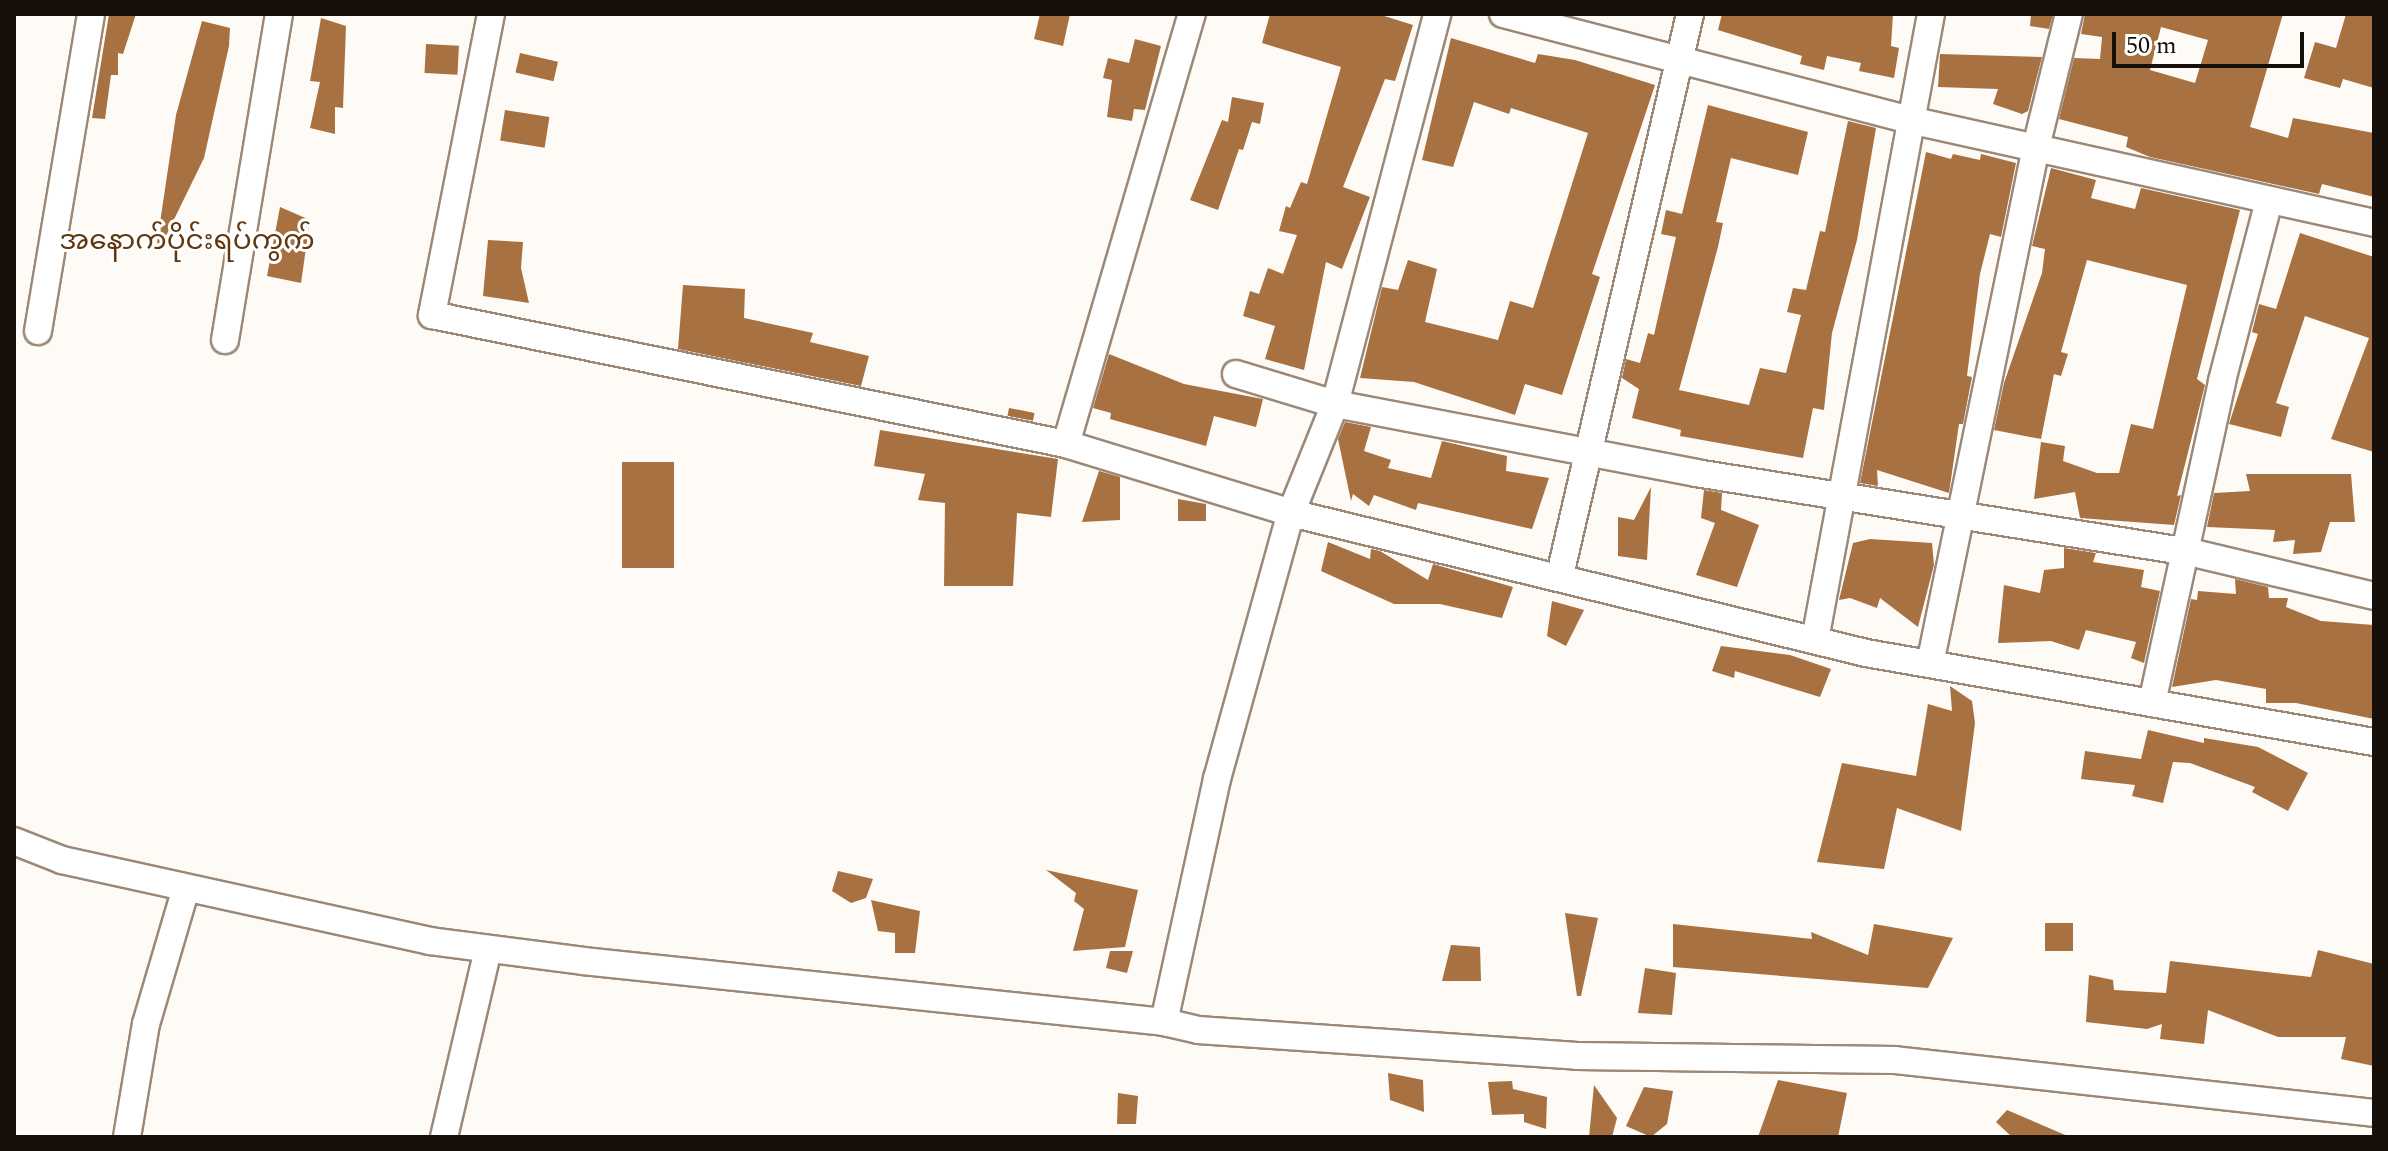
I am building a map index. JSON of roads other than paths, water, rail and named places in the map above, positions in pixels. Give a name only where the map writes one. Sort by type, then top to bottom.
[{"type":"street","points":[[38,331],[91,14]]},
{"type":"street","points":[[225,340],[279,14]]},
{"type":"street","points":[[491,14],[432,315],[1066,444],[1291,513],[1560,575],[1815,640],[1930,664],[2374,742]]},
{"type":"street","points":[[1066,444],[1192,14]]},
{"type":"street","points":[[1164,1022],[1217,779],[1291,513],[1335,404],[1437,14]]},
{"type":"street","points":[[1503,14],[1678,63],[1910,120],[2374,223]]},
{"type":"street","points":[[1560,575],[1690,14]]},
{"type":"street","points":[[1815,640],[1931,14]]},
{"type":"street","points":[[1930,664],[2036,147],[2069,14]]},
{"type":"street","points":[[2152,703],[2269,200]]},
{"type":"street","points":[[1236,374],[1335,404],[1959,518],[2185,551],[2374,596]]},
{"type":"street","points":[[14,841],[62,860],[430,941],[488,949],[1164,1022],[1198,1030],[1577,1056],[1895,1060],[2374,1113]]},
{"type":"street","points":[[127,1137],[146,1024],[186,888]]},
{"type":"street","points":[[444,1137],[488,949]]},
{"type":"district","name":"အနောက်ပိုင်းရပ်ကွက်","points":[[187,241]]}]
